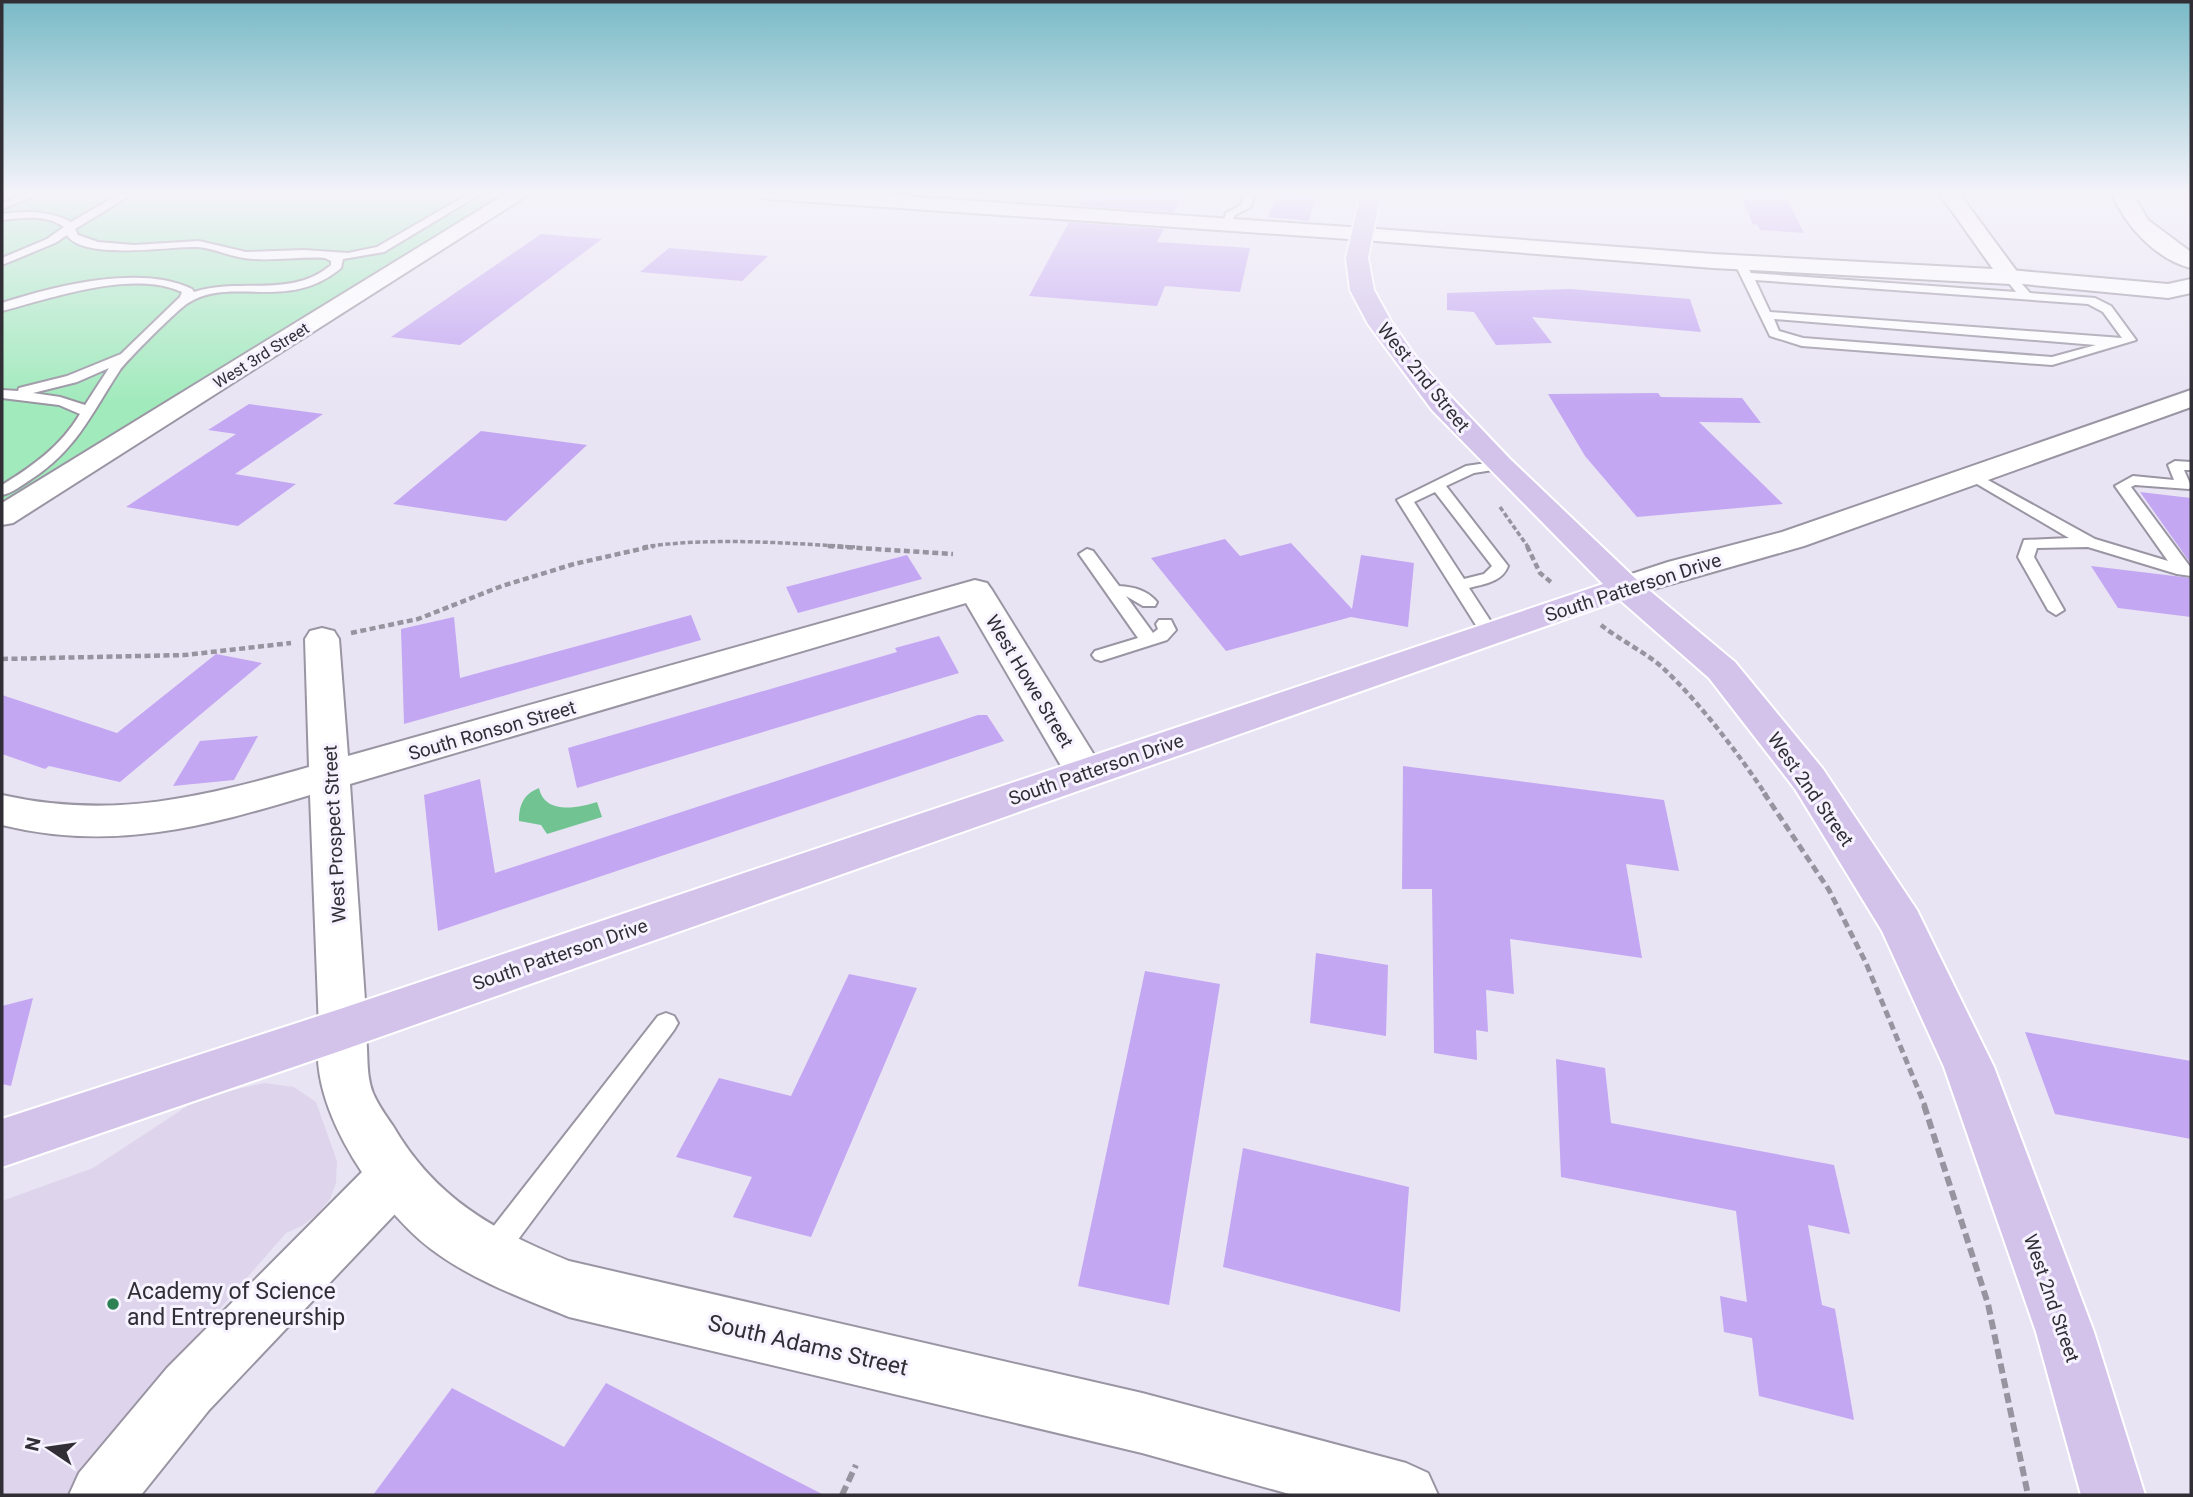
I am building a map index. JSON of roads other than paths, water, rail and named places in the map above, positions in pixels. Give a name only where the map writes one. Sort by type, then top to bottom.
[{"type":"main road","name":"West 2nd Street","points":[[1358,263],[1363,290],[1380,324],[1442,404],[1500,465],[1625,587],[1722,670],[1809,779],[1901,923],[1969,1067],[2065,1332],[2113,1495]]},
{"type":"main road","name":"South Patterson Drive","points":[[2,1143],[343,1029],[1625,587]]},
{"type":"street","name":"West 3rd Street","points":[[2,516],[408,263]]},
{"type":"street","points":[[1676,263],[1743,269],[2010,277],[2168,291],[2191,286]]},
{"type":"street","points":[[2000,263],[2010,277]]},
{"type":"street","name":"South Patterson Drive","points":[[1625,587],[1680,569],[1793,539],[2191,398]]},
{"type":"street","name":"West Howe Street","points":[[975,590],[1085,773]]},
{"type":"street","name":"South Ronson Street","points":[[2,810],[45,819],[92,823],[165,816],[238,802],[975,590]]},
{"type":"street","name":"West Prospect Street","points":[[322,639],[332,777],[343,1029]]},
{"type":"street","name":"South Adams Street","points":[[343,1029],[346,1084],[377,1152],[413,1201],[443,1226],[489,1255],[569,1289],[1142,1423],[1406,1495]]},
{"type":"street","points":[[102,1495],[188,1389],[394,1177]]},
{"type":"lane","points":[[335,269],[338,263]]},
{"type":"lane","points":[[6,292],[58,290],[131,282],[222,290],[289,288],[318,280],[344,263]]},
{"type":"lane","points":[[1743,269],[2091,301],[2107,309],[2130,340],[2052,361],[1802,342],[1774,333],[1743,269]]},
{"type":"lane","points":[[2010,277],[2026,296]]},
{"type":"lane","points":[[2,491],[64,449],[78,432],[111,373],[182,302],[188,291],[176,285]]},
{"type":"lane","points":[[2,307],[58,290]]},
{"type":"lane","points":[[182,302],[200,294],[222,290]]},
{"type":"lane","points":[[1766,315],[2116,343]]},
{"type":"lane","points":[[2,394],[33,390],[72,379],[128,354]]},
{"type":"lane","points":[[2,394],[62,402],[82,407],[88,413]]},
{"type":"lane","points":[[1490,634],[1405,500],[1471,469],[1500,465]]},
{"type":"lane","points":[[2188,491],[2175,465],[2191,466]]},
{"type":"lane","points":[[1972,477],[2089,542],[2187,572]]},
{"type":"lane","points":[[2187,572],[2122,486],[2133,480],[2188,491]]},
{"type":"lane","points":[[1437,485],[1500,566],[1490,577],[1459,586]]},
{"type":"lane","points":[[2056,610],[2026,557],[2030,543],[2089,542]]},
{"type":"lane","points":[[1087,554],[1149,640]]},
{"type":"lane","points":[[1114,591],[1142,595],[1149,602]]},
{"type":"lane","points":[[1101,655],[1161,636],[1167,630],[1164,624]]},
{"type":"lane","points":[[489,1255],[666,1023]]},
{"type":"place","name":"Academy of Science and Entrepreneurship","points":[[113,1304]]}]
